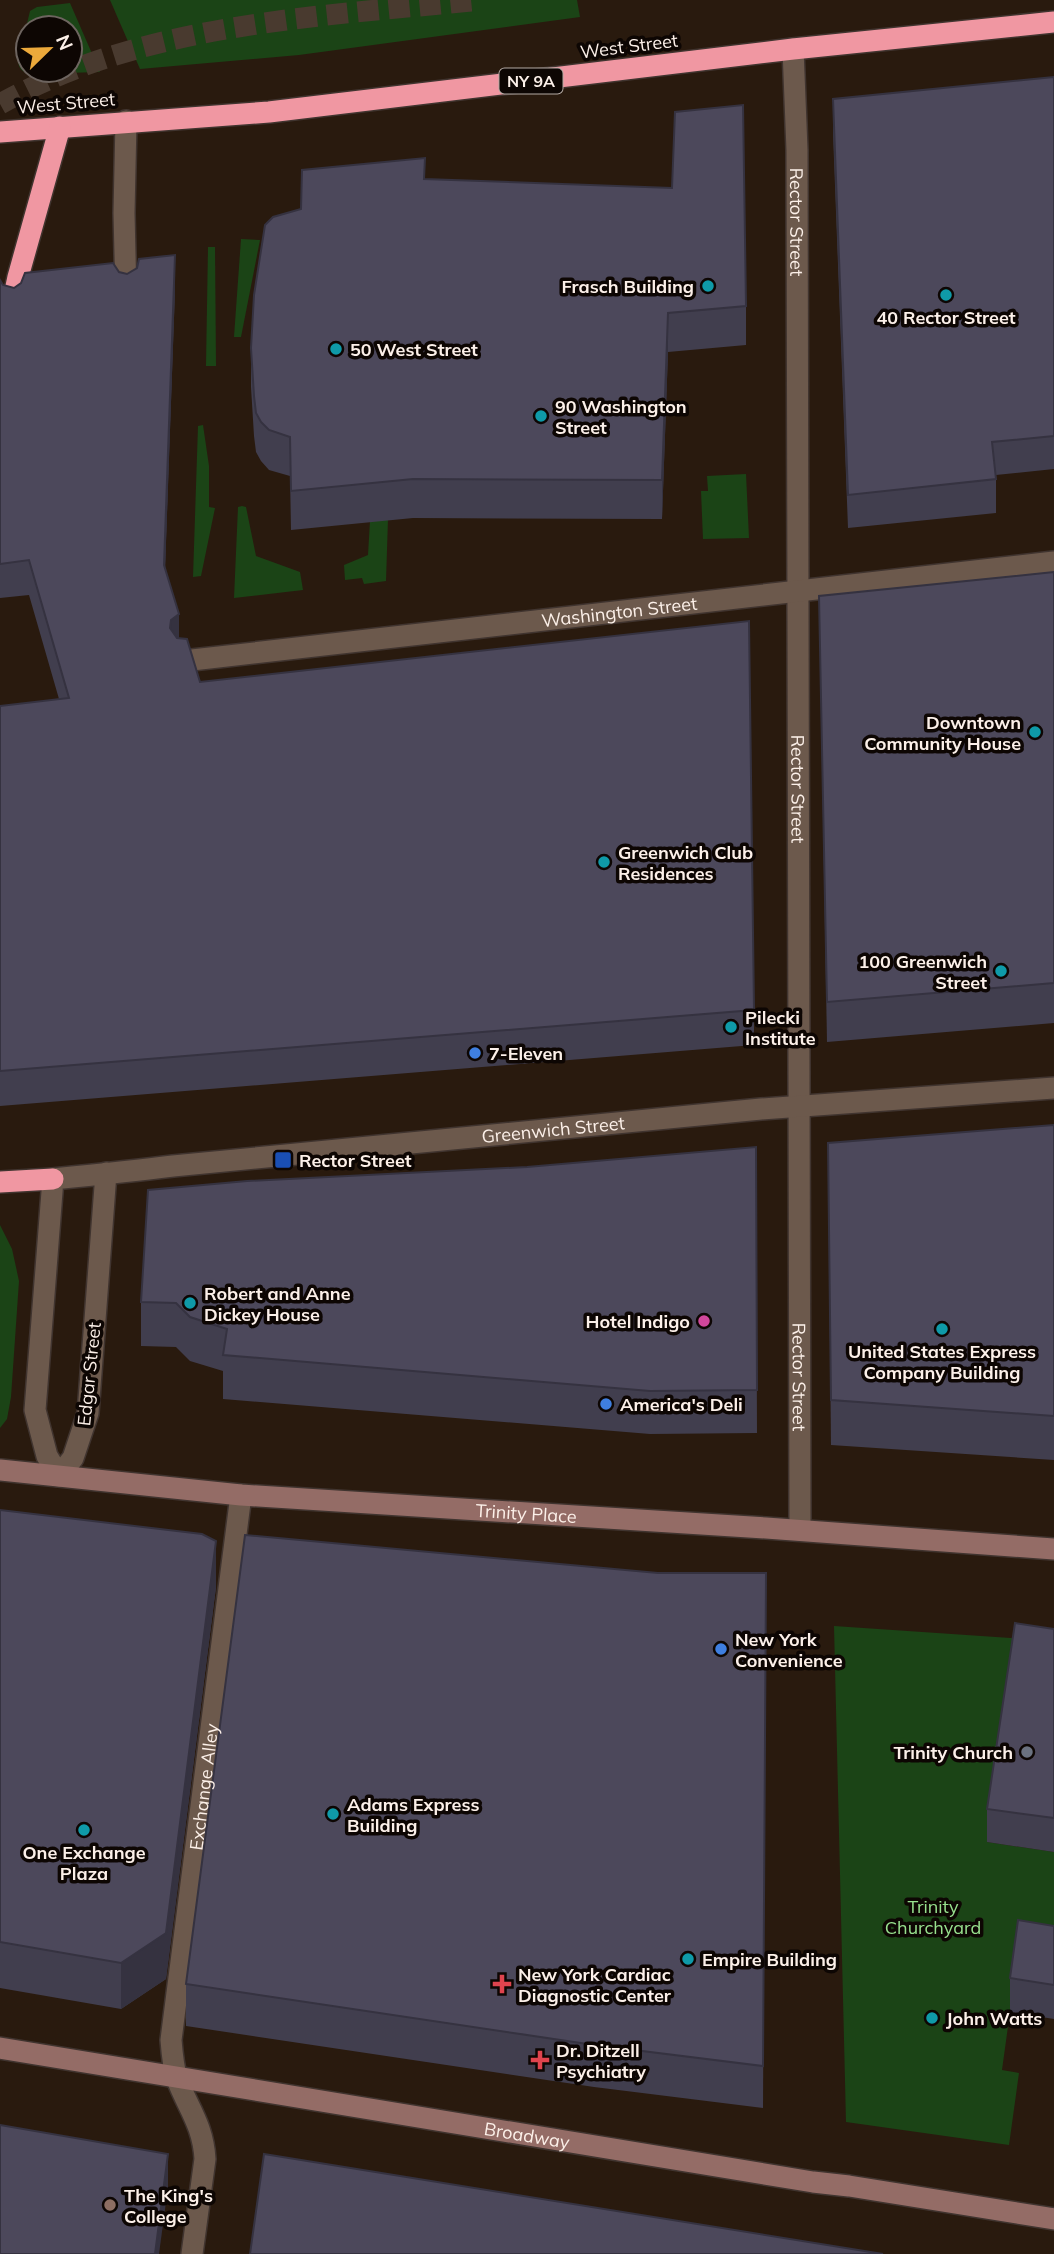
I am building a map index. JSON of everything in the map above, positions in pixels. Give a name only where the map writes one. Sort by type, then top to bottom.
[{"type":"highway","name":"West Street","points":[[0,132],[269,112],[793,49],[1054,22]]},
{"type":"highway","points":[[11,310],[60,127]]},
{"type":"highway","points":[[0,1182],[53,1179]]},
{"type":"main road","name":"Trinity Place","points":[[0,1470],[241,1495],[800,1530],[1054,1549]]},
{"type":"main road","name":"Broadway","points":[[0,2048],[177,2079],[1054,2219]]},
{"type":"street","name":"Rector Street","points":[[793,49],[797,150],[800,1530]]},
{"type":"street","points":[[126,121],[126,296]]},
{"type":"street","name":"Washington Street","points":[[183,661],[1054,562]]},
{"type":"street","name":"Greenwich Street","points":[[53,1179],[799,1106],[1054,1087]]},
{"type":"street","name":"Edgar Street","points":[[59,1476],[73,1458],[88,1413],[106,1173]]},
{"type":"street","points":[[53,1179],[35,1410],[47,1456],[59,1476]]},
{"type":"street","name":"Exchange Alley","points":[[192,2254],[205,2147],[194,2111],[177,2079],[171,2039],[241,1495]]},
{"type":"green space","points":[[110,0],[577,0],[580,17],[299,55],[140,69]]},
{"type":"green space","points":[[70,3],[75,14],[29,14],[37,7]]},
{"type":"green space","points":[[84,35],[100,72],[84,72]]},
{"type":"green space","points":[[241,239],[260,240],[241,337],[234,337]]},
{"type":"green space","points":[[208,247],[215,247],[216,366],[206,366]]},
{"type":"green space","points":[[203,425],[209,466],[209,507],[215,508],[201,576],[193,577],[198,426]]},
{"type":"green space","points":[[746,474],[749,538],[703,539],[701,491],[708,491],[707,476]]},
{"type":"green space","points":[[238,507],[246,507],[256,556],[300,572],[303,590],[234,598]]},
{"type":"green space","points":[[388,519],[386,581],[364,584],[362,578],[345,580],[344,565],[368,555],[370,521]]},
{"type":"green space","points":[[0,1225],[12,1249],[19,1281],[11,1397],[7,1419],[0,1428]]},
{"type":"green space","name":"Trinity Churchyard","points":[[834,1626],[1054,1641],[987,1842],[1054,1852],[1054,1959],[1018,1954],[1002,2070],[1019,2073],[1009,2145],[846,2122]]},
{"type":"building","name":"40 Rector Street","points":[[1054,77],[1054,436],[992,442],[996,479],[848,495],[833,99]]},
{"type":"building","points":[[743,105],[746,306],[668,313],[662,480],[413,479],[291,491],[290,437],[269,430],[256,413],[251,348],[254,295],[265,225],[273,217],[301,209],[302,170],[425,158],[424,179],[672,188],[675,112]]},
{"type":"building","points":[[175,255],[164,565],[179,614],[171,620],[170,628],[177,638],[187,639],[200,682],[749,621],[754,1010],[0,1071],[0,706],[69,698],[29,560],[0,564],[0,280],[3,285],[14,288],[21,283],[25,273],[113,263],[119,272],[127,274],[137,268],[139,259]]},
{"type":"building","points":[[1054,572],[1054,983],[827,1002],[819,596]]},
{"type":"building","name":"United States Express Company Building","points":[[1054,1125],[1054,1416],[831,1400],[828,1143]]},
{"type":"building","points":[[756,1147],[757,1390],[650,1391],[223,1355],[227,1329],[190,1317],[176,1303],[141,1302],[148,1190],[247,1181],[527,1167]]},
{"type":"building","name":"One Exchange Plaza","points":[[0,1510],[202,1534],[216,1541],[166,1933],[121,1963],[0,1942]]},
{"type":"building","points":[[245,1535],[658,1573],[766,1573],[763,2066],[594,2045],[186,1984]]},
{"type":"building","name":"Trinity Church","points":[[1015,1623],[1054,1629],[1054,1818],[987,1809]]},
{"type":"building","points":[[1018,1920],[1054,1926],[1054,1985],[1010,1978]]},
{"type":"building","points":[[0,2125],[168,2154],[155,2254],[0,2254]]},
{"type":"building","points":[[264,2154],[883,2254],[250,2254]]},
{"type":"tunnel","points":[[0,104],[56,77],[114,56],[173,40],[296,19],[481,0]]},
{"type":"place","name":"Frasch Building","points":[[708,286]]},
{"type":"place","name":"40 Rector Street","points":[[946,295]]},
{"type":"place","name":"50 West Street","points":[[336,349]]},
{"type":"place","name":"90 Washington Street","points":[[541,416]]},
{"type":"place","name":"Downtown Community House","points":[[1035,732]]},
{"type":"place","name":"Greenwich Club Residences","points":[[604,862]]},
{"type":"place","name":"100 Greenwich Street","points":[[1001,971]]},
{"type":"place","name":"Pilecki Institute","points":[[731,1027]]},
{"type":"place","name":"7-Eleven","points":[[475,1053]]},
{"type":"place","name":"Rector Street","points":[[283,1160]]},
{"type":"place","name":"Robert and Anne Dickey House","points":[[190,1303]]},
{"type":"place","name":"Hotel Indigo","points":[[704,1321]]},
{"type":"place","name":"United States Express Company Building","points":[[942,1329]]},
{"type":"place","name":"America's Deli","points":[[606,1404]]},
{"type":"place","name":"New York Convenience","points":[[721,1649]]},
{"type":"place","name":"Trinity Church","points":[[1027,1752]]},
{"type":"place","name":"Adams Express Building","points":[[333,1814]]},
{"type":"place","name":"One Exchange Plaza","points":[[84,1830]]},
{"type":"place","name":"Empire Building","points":[[688,1959]]},
{"type":"place","name":"New York Cardiac Diagnostic Center","points":[[502,1984]]},
{"type":"place","name":"John Watts","points":[[932,2018]]},
{"type":"place","name":"Dr. Ditzell Psychiatry","points":[[540,2060]]},
{"type":"place","name":"The King's College","points":[[110,2205]]}]
